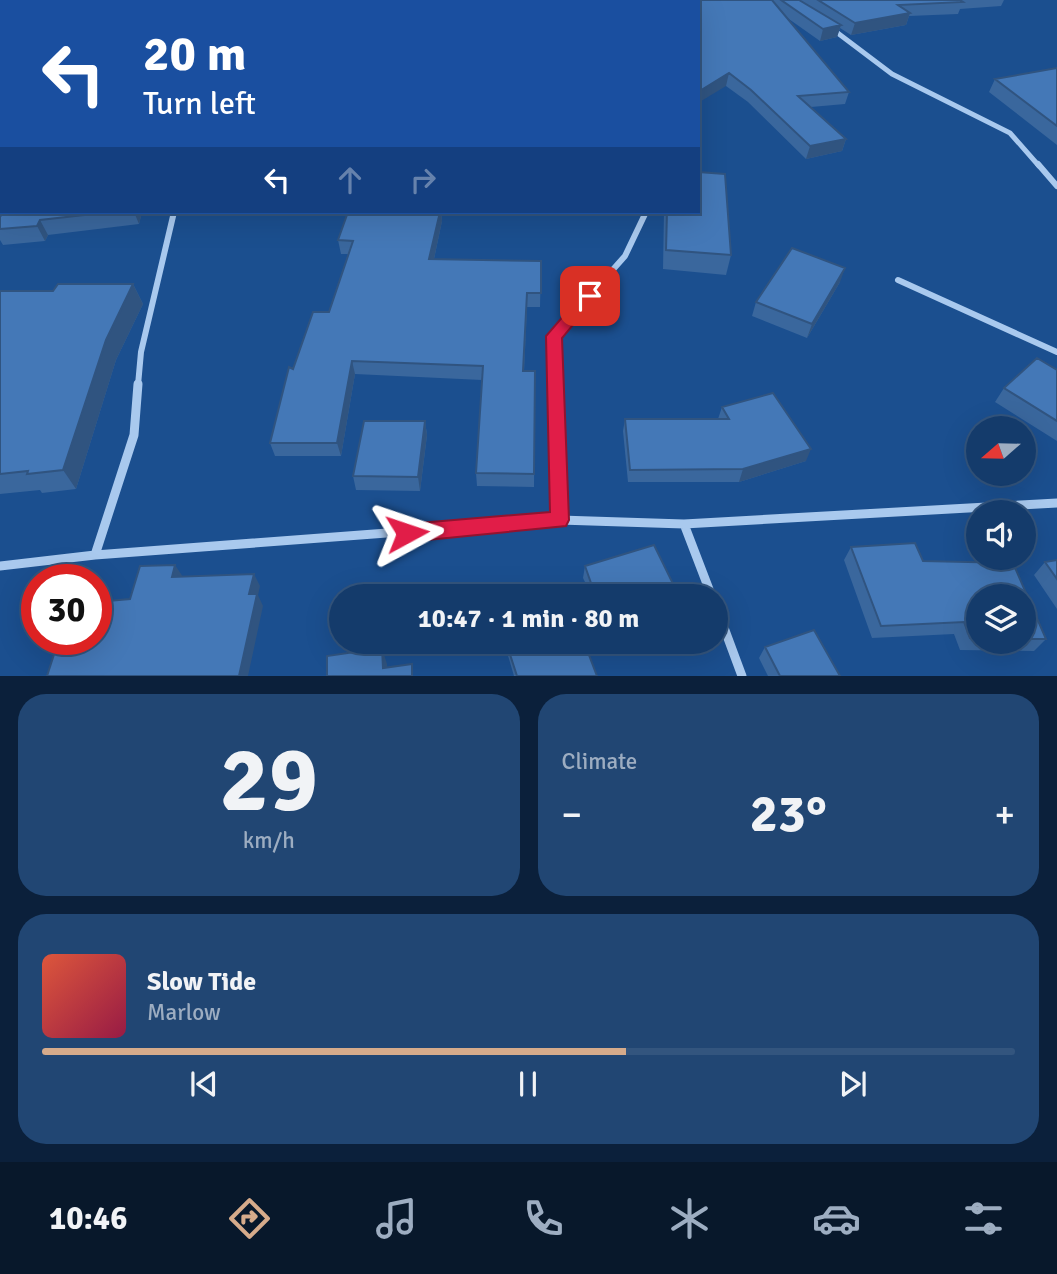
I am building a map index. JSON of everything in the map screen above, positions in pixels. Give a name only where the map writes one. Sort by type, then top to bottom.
[{"type":"street","points":[[829,26],[892,74],[1010,133],[1057,186]]},
{"type":"street","points":[[95,555],[134,435],[141,352],[174,214]]},
{"type":"street","points":[[559,520],[554,336],[625,256],[645,214]]},
{"type":"street","points":[[898,280],[1057,352]]},
{"type":"street","points":[[0,566],[95,555],[331,540],[559,520],[684,524],[1057,503]]},
{"type":"street","points":[[684,524],[707,584]]},
{"type":"street","points":[[728,638],[742,676]]},
{"type":"building","points":[[700,0],[772,0],[849,92],[798,96],[846,139],[810,146],[751,90],[729,73],[700,91]]},
{"type":"building","points":[[781,0],[799,0],[841,25],[823,29]]},
{"type":"building","points":[[818,0],[963,2],[898,5],[910,13],[855,23]]},
{"type":"building","points":[[1057,68],[1057,126],[995,79]]},
{"type":"building","points":[[700,172],[725,174],[731,255],[666,250],[667,214],[700,214]]},
{"type":"building","points":[[2,214],[93,214],[40,220],[37,226],[0,229]]},
{"type":"building","points":[[347,214],[440,214],[429,259],[541,261],[541,293],[527,293],[523,371],[535,371],[534,474],[476,473],[483,366],[352,361],[337,443],[270,443],[289,367],[293,369],[313,312],[329,312],[353,241],[338,240]]},
{"type":"building","points":[[792,248],[845,268],[812,324],[756,302]]},
{"type":"building","points":[[58,284],[133,284],[106,340],[63,470],[0,474],[0,291],[53,291]]},
{"type":"building","points":[[1037,358],[1057,370],[1057,421],[1004,388]]},
{"type":"building","points":[[773,393],[811,449],[743,469],[630,470],[625,419],[729,419],[722,407]]},
{"type":"building","points":[[364,421],[425,421],[418,477],[353,476]]},
{"type":"building","points":[[915,543],[923,561],[966,562],[966,570],[1016,570],[1022,584],[966,584],[966,627],[964,622],[881,626],[851,547]]},
{"type":"building","points":[[654,545],[673,584],[588,584],[591,583],[585,566]]},
{"type":"building","points":[[1057,560],[1057,579],[1045,562]]},
{"type":"building","points":[[175,565],[172,577],[254,574],[249,594],[257,594],[239,676],[47,676],[54,655],[112,655],[112,601],[130,599],[140,566]]},
{"type":"building","points":[[1036,616],[1046,639],[1036,639]]},
{"type":"building","points":[[814,630],[840,676],[780,676],[765,647]]},
{"type":"building","points":[[382,654],[383,668],[412,664],[412,676],[327,676],[327,656]]},
{"type":"building","points":[[510,654],[589,654],[597,676],[517,676]]},
{"type":"route","points":[[407,533],[559,520],[554,336],[590,296]]}]
